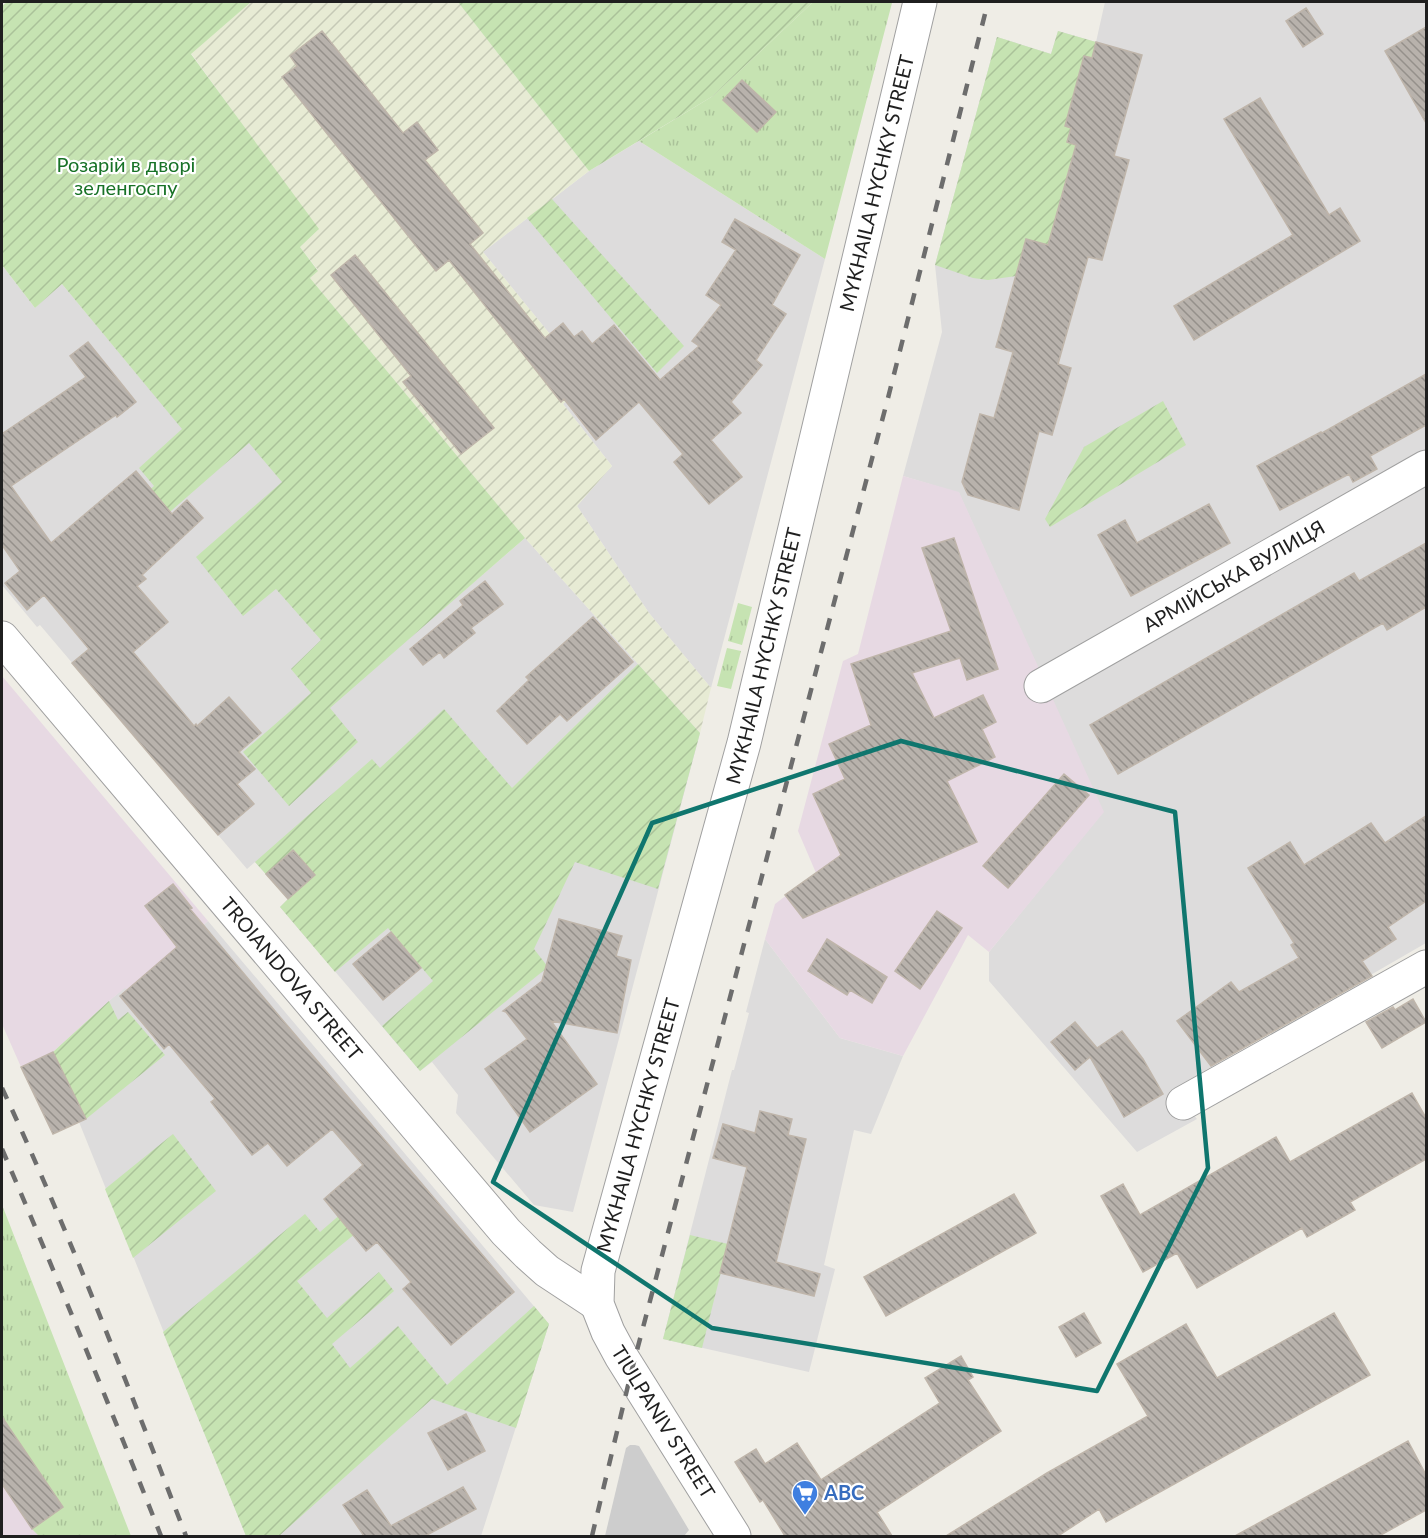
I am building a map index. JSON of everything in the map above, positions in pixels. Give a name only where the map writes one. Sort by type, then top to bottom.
[{"type":"street","name":"MYKHAILA HYCHKY STREET","points":[[597,1304],[598,1271],[744,743],[920,2]]},
{"type":"street","name":"АРМІЙСЬКА ВУЛИЦЯ","points":[[1041,686],[1426,467]]},
{"type":"street","name":"TROIANDOVA STREET","points":[[2,638],[507,1232],[547,1271],[597,1304]]},
{"type":"street","points":[[1183,1102],[1426,967]]},
{"type":"street","name":"TIULPANIV STREET","points":[[597,1304],[621,1356],[734,1536]]},
{"type":"highlighted area","points":[[901,741],[1175,812],[1208,1168],[1097,1391],[712,1328],[493,1182],[652,823]]},
{"type":"shaded area","points":[[1105,2],[1426,2],[1426,943],[1173,1089],[1197,1119],[1137,1152],[989,981],[989,952],[1103,812],[959,493],[903,476],[942,332],[935,265],[997,37],[1051,54],[1058,31],[1096,42]]},
{"type":"shaded area","points":[[639,141],[825,259],[711,688],[649,613],[577,506],[612,466],[563,404],[589,382],[483,252],[589,171]]},
{"type":"shaded area","points":[[2,265],[35,308],[62,284],[161,403],[194,377],[413,635],[525,538],[700,733],[573,1212],[534,1205],[456,1113],[458,1095],[432,1062],[420,1071],[280,907],[288,899],[255,862],[247,869],[40,625],[37,627],[2,585]]},
{"type":"shaded area","points":[[903,476],[959,492],[1104,812],[989,952],[968,935],[903,1056],[840,1038],[765,939],[775,904],[816,873],[798,831],[843,661],[858,654]]},
{"type":"shaded area","points":[[2,676],[208,921],[128,990],[125,988],[109,1001],[53,1052],[21,1067],[2,1024]]},
{"type":"shaded area","points":[[208,921],[549,1324],[481,1536],[246,1536],[79,1122],[86,1118],[53,1052],[125,987],[128,989]]},
{"type":"shaded area","points":[[765,939],[840,1038],[903,1056],[871,1134],[854,1130],[824,1265],[835,1269],[809,1372],[663,1339],[732,1070],[734,1070],[749,1013],[746,1012]]},
{"type":"shaded area","points":[[2,1415],[63,1507],[33,1528],[39,1536],[2,1536]]},
{"type":"shaded area","points":[[630,1445],[639,1446],[689,1530],[684,1536],[605,1536],[626,1448]]},
{"type":"green space","name":"Розарій в дворі зеленгоспу","points":[[7,2],[251,2],[191,54],[319,229],[300,247],[318,271],[310,278],[525,538],[330,708],[358,742],[289,806],[243,752],[311,693],[291,669],[321,640],[276,589],[243,616],[196,557],[282,482],[249,443],[164,517],[145,494],[154,486],[139,468],[182,429],[62,284],[35,308],[2,265],[2,6]]},
{"type":"green space","points":[[251,2],[458,2],[589,171],[483,252],[589,382],[563,404],[612,466],[577,506],[649,613],[711,688],[700,733],[525,538],[310,278],[318,270],[300,247],[318,230],[191,53]]},
{"type":"green space","points":[[458,2],[813,2],[713,96],[589,171]]},
{"type":"green space","points":[[813,2],[892,3],[825,259],[639,141],[713,96]]},
{"type":"green space","points":[[1058,31],[1096,42],[1065,126],[1071,128],[1067,142],[1083,147],[1071,161],[1052,230],[1054,247],[1026,239],[1016,276],[988,280],[973,278],[935,265],[997,37],[1051,54]]},
{"type":"green space","points":[[552,199],[684,346],[657,373],[527,218]]},
{"type":"green space","points":[[1163,401],[1186,445],[1050,527],[1045,519],[1084,447]]},
{"type":"green space","points":[[738,603],[752,607],[742,645],[728,641]]},
{"type":"green space","points":[[727,648],[741,651],[731,689],[717,686]]},
{"type":"green space","points":[[638,664],[700,733],[658,889],[575,862],[534,949],[548,967],[420,1071],[382,1026],[433,981],[388,928],[335,972],[280,907],[288,899],[255,862],[372,759],[380,768],[444,709],[512,788]]},
{"type":"green space","points":[[109,1001],[118,1020],[128,1012],[165,1055],[86,1119],[53,1052]]},
{"type":"green space","points":[[173,1134],[216,1191],[133,1258],[105,1189]]},
{"type":"green space","points":[[2,1205],[131,1536],[39,1536],[32,1529],[2,1415]]},
{"type":"green space","points":[[350,1206],[366,1225],[297,1281],[327,1318],[379,1272],[394,1291],[332,1344],[350,1368],[398,1326],[447,1385],[534,1306],[549,1324],[516,1428],[432,1399],[279,1536],[246,1536],[163,1332],[305,1214],[320,1232]]},
{"type":"green space","points":[[690,1235],[728,1244],[702,1348],[663,1339]]},
{"type":"building","points":[[1306,8],[1323,34],[1303,47],[1286,21]]},
{"type":"building","points":[[1426,27],[1426,123],[1385,51]]},
{"type":"building","points":[[322,31],[403,133],[417,122],[438,150],[425,160],[483,233],[470,244],[545,338],[563,323],[574,337],[582,331],[592,344],[614,325],[660,380],[699,346],[692,341],[721,305],[706,295],[736,250],[722,242],[735,219],[800,255],[772,305],[786,314],[756,360],[762,365],[731,402],[741,413],[711,440],[742,477],[709,504],[674,462],[683,454],[639,402],[596,440],[564,399],[561,402],[449,260],[436,271],[282,77],[297,66],[290,56]]},
{"type":"building","points":[[1096,42],[1142,55],[1114,156],[1129,160],[1102,260],[1088,257],[1058,364],[1071,368],[1052,435],[1039,431],[1019,510],[968,495],[962,482],[980,414],[994,418],[1013,352],[996,347],[1026,239],[1048,245],[1076,145],[1067,142],[1071,128],[1065,126],[1084,56],[1092,58]]},
{"type":"building","points":[[742,80],[776,112],[757,132],[723,100]]},
{"type":"building","points":[[1260,98],[1329,215],[1340,208],[1360,241],[1194,340],[1174,306],[1293,235],[1224,119]]},
{"type":"building","points":[[355,255],[494,428],[461,454],[403,382],[411,376],[331,275]]},
{"type":"building","points":[[88,342],[136,402],[117,417],[116,415],[11,486],[51,543],[136,471],[172,514],[187,500],[203,518],[142,575],[146,579],[137,586],[168,622],[133,652],[194,726],[196,724],[197,726],[229,697],[261,733],[239,752],[255,769],[237,784],[254,804],[218,835],[72,663],[89,649],[44,595],[27,610],[5,583],[20,571],[2,545],[2,434],[86,377],[70,356]]},
{"type":"building","points":[[1426,374],[1426,425],[1370,456],[1377,469],[1353,482],[1349,474],[1280,510],[1257,466],[1322,433]]},
{"type":"building","points":[[1209,504],[1230,543],[1131,596],[1098,535],[1125,520],[1137,543]]},
{"type":"building","points":[[954,538],[998,669],[967,680],[960,658],[912,673],[934,718],[983,695],[996,722],[982,729],[995,757],[947,781],[977,842],[803,918],[785,895],[841,855],[813,794],[845,779],[829,744],[871,725],[851,664],[951,631],[922,548]]},
{"type":"building","points":[[1426,543],[1426,607],[1387,630],[1383,623],[1118,774],[1090,725],[1354,573],[1359,581]]},
{"type":"building","points":[[485,581],[503,604],[471,628],[475,633],[444,658],[440,652],[423,665],[410,649],[463,605],[460,601]]},
{"type":"building","points":[[593,617],[633,662],[567,721],[560,714],[527,744],[497,711],[529,680],[526,677]]},
{"type":"building","points":[[1064,774],[1089,795],[1008,888],[983,866]]},
{"type":"building","points":[[1426,816],[1426,901],[1388,927],[1396,939],[1362,961],[1372,976],[1211,1066],[1177,1021],[1231,982],[1239,992],[1299,958],[1291,945],[1294,943],[1248,868],[1290,842],[1304,865],[1371,823],[1385,843]]},
{"type":"building","points":[[293,850],[315,875],[288,899],[266,874]]},
{"type":"building","points":[[173,884],[192,908],[190,909],[280,1017],[514,1292],[451,1345],[403,1289],[411,1282],[377,1242],[366,1251],[324,1199],[363,1165],[332,1129],[287,1166],[268,1143],[252,1155],[211,1102],[215,1099],[169,1044],[164,1049],[120,996],[177,947],[145,906]]},
{"type":"building","points":[[937,911],[962,928],[920,989],[895,971]]},
{"type":"building","points":[[559,919],[622,936],[616,956],[631,960],[617,1033],[551,1021],[597,1084],[530,1132],[485,1069],[527,1039],[503,1011],[542,981]]},
{"type":"building","points":[[391,932],[421,968],[383,1000],[353,964]]},
{"type":"building","points":[[827,939],[887,977],[872,1003],[850,990],[847,995],[808,971]]},
{"type":"building","points":[[1413,999],[1426,1022],[1382,1048],[1366,1022],[1393,1007],[1395,1010]]},
{"type":"building","points":[[1075,1022],[1097,1048],[1122,1031],[1143,1059],[1163,1094],[1124,1117],[1090,1057],[1075,1070],[1051,1042]]},
{"type":"building","points":[[53,1052],[86,1119],[53,1134],[21,1067]]},
{"type":"building","points":[[1412,1093],[1426,1118],[1426,1159],[1350,1202],[1355,1210],[1307,1237],[1302,1228],[1197,1288],[1177,1253],[1143,1272],[1101,1196],[1123,1184],[1140,1215],[1276,1137],[1290,1162]]},
{"type":"building","points":[[760,1111],[792,1119],[788,1135],[806,1139],[776,1262],[820,1274],[814,1296],[720,1273],[747,1167],[713,1158],[723,1124],[755,1133]]},
{"type":"building","points":[[1014,1194],[1036,1233],[886,1316],[864,1277]]},
{"type":"building","points":[[1084,1313],[1101,1343],[1076,1357],[1059,1327]]},
{"type":"building","points":[[1334,1313],[1370,1375],[1106,1522],[1099,1509],[1058,1536],[946,1536],[1047,1473],[1148,1416],[1117,1364],[1186,1324],[1217,1378]]},
{"type":"building","points":[[961,1356],[973,1377],[968,1380],[1001,1431],[877,1512],[892,1536],[785,1536],[763,1500],[760,1502],[735,1462],[756,1449],[765,1464],[797,1443],[821,1480],[940,1403],[925,1378]]},
{"type":"building","points":[[466,1414],[485,1451],[448,1470],[428,1433]]},
{"type":"building","points":[[2,1417],[63,1507],[32,1529],[2,1484]]},
{"type":"building","points":[[1408,1441],[1426,1475],[1426,1510],[1379,1536],[1235,1536]]},
{"type":"building","points":[[463,1487],[476,1509],[425,1536],[364,1536],[343,1505],[367,1490],[391,1526]]},
{"type":"railway","points":[[592,1536],[631,1373],[888,398],[988,2]]},
{"type":"railway","points":[[2,1088],[75,1254],[186,1536]]},
{"type":"railway","points":[[2,1149],[161,1536]]},
{"type":"place","name":"ABC","points":[[805,1516]]}]
